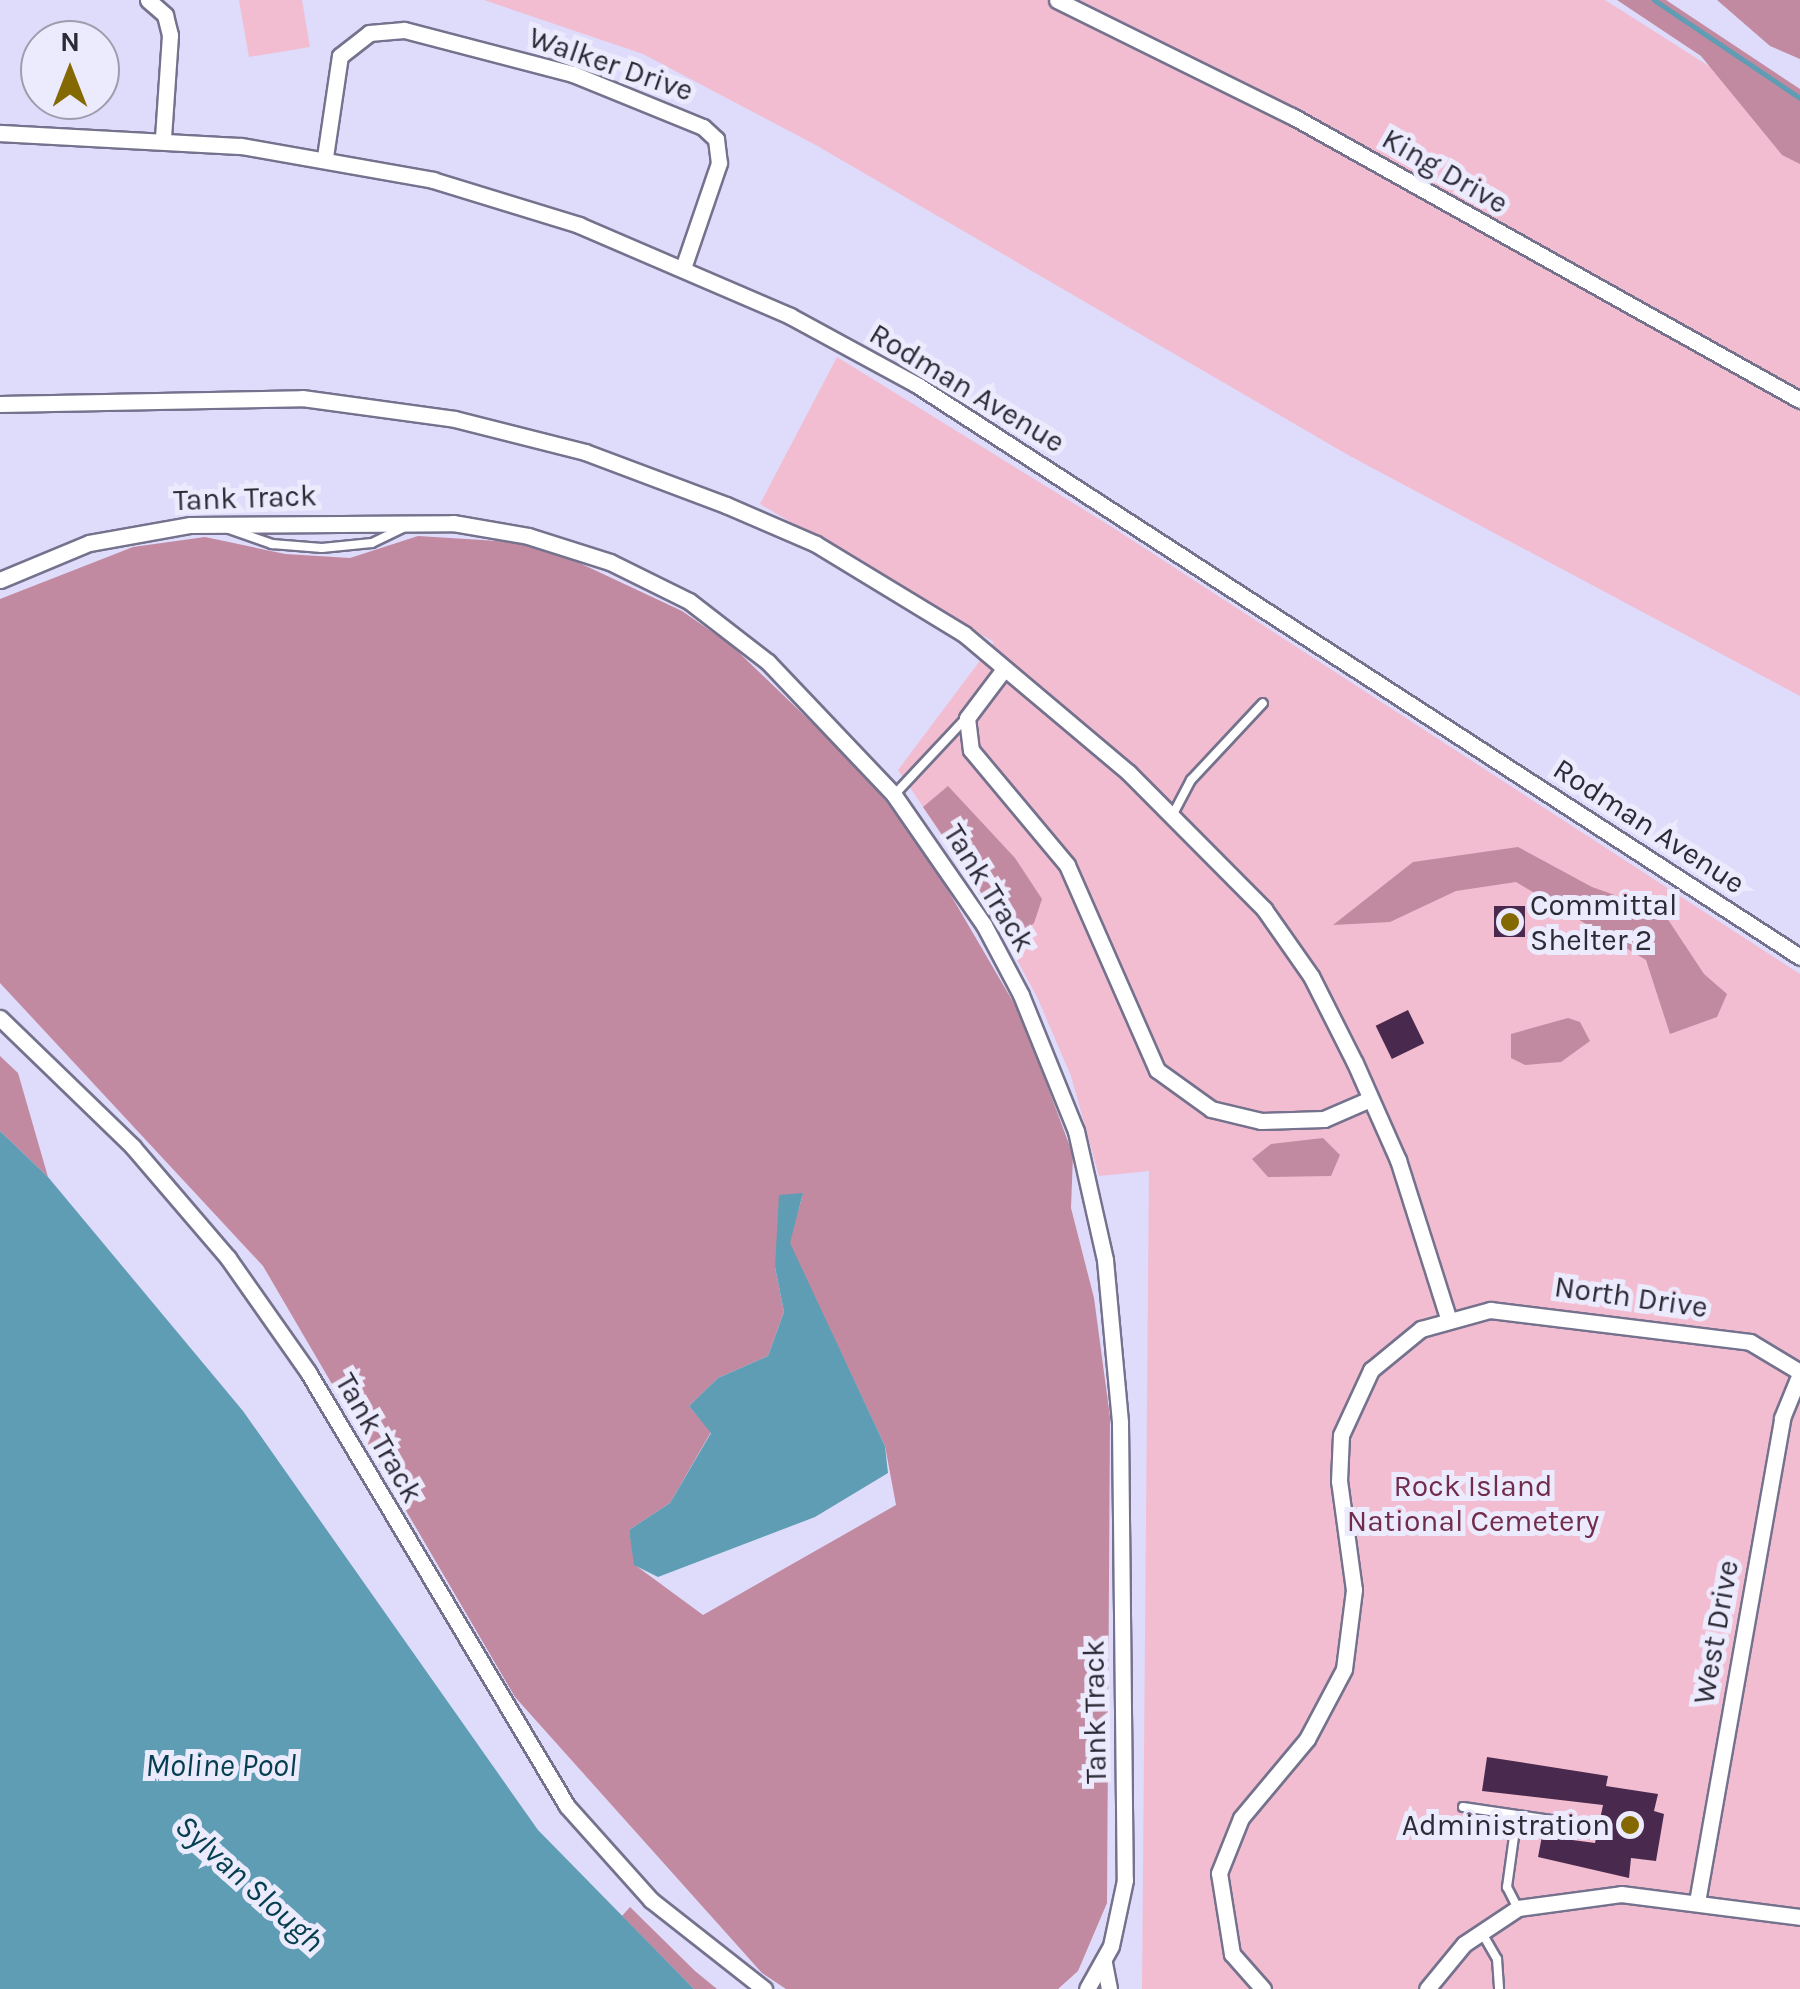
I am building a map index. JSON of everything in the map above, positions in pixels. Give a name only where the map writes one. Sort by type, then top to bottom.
[{"type":"street","points":[[148,0],[165,14],[170,35],[163,138]]},
{"type":"street","name":"King Drive","points":[[1057,0],[1292,116],[1800,400]]},
{"type":"street","name":"Walker Drive","points":[[325,157],[340,56],[369,32],[404,30],[573,74],[703,126],[716,140],[718,163],[683,268]]},
{"type":"street","name":"Rodman Avenue","points":[[0,133],[163,138],[325,157],[561,220],[683,268],[917,385],[1800,956]]},
{"type":"street","points":[[0,404],[302,398],[455,420],[585,452],[816,544],[964,634],[1172,816],[1264,909],[1302,962],[1398,1160],[1448,1318],[1387,1353],[1346,1416],[1339,1480],[1354,1590],[1344,1669],[1322,1716],[1241,1818],[1224,1857],[1217,1893],[1226,1936],[1263,1989]]},
{"type":"street","name":"Tank Track","points":[[0,580],[88,543],[215,524],[415,523],[500,530],[571,547],[689,601],[768,662],[894,795],[984,925],[1021,995],[1076,1131],[1106,1260],[1120,1423],[1126,1880],[1104,1963],[1086,1989]]},
{"type":"street","points":[[1004,669],[967,718],[971,750],[1067,865],[1144,1046],[1176,1088],[1211,1109],[1281,1122],[1324,1119],[1370,1098]]},
{"type":"street","name":"Tank Track","points":[[0,1018],[133,1147],[228,1258],[308,1372],[567,1806],[652,1900],[764,1989]]},
{"type":"street","name":"North Drive","points":[[1448,1318],[1521,1310],[1716,1336],[1766,1349],[1800,1373]]},
{"type":"street","name":"West Drive","points":[[1697,1902],[1782,1418],[1800,1373]]},
{"type":"street","points":[[1427,1989],[1480,1931],[1518,1908],[1622,1894],[1800,1917]]},
{"type":"street","points":[[1104,1963],[1109,1989]]},
{"type":"lane","points":[[215,524],[272,544],[322,548],[372,543],[415,523]]},
{"type":"lane","points":[[1172,816],[1190,780],[1263,703]]},
{"type":"lane","points":[[894,795],[967,718]]},
{"type":"lane","points":[[1463,1807],[1585,1825]]},
{"type":"lane","points":[[1516,1815],[1507,1887],[1518,1908]]},
{"type":"lane","points":[[1480,1931],[1496,1959],[1499,1989]]},
{"type":"green space","points":[[239,0],[302,0],[310,47],[249,57]]},
{"type":"green space","points":[[484,0],[1605,0],[1756,96],[1800,107],[1800,696],[1348,455],[814,144],[643,54]]},
{"type":"green space","name":"Rock Island National Cemetery","points":[[837,357],[1112,527],[1800,974],[1800,1989],[1142,1989],[1149,1171],[1099,1176],[1071,1076],[1038,999],[978,887],[898,770],[994,642],[760,504]]},
{"type":"shaded area","points":[[1617,0],[1666,0],[1800,89],[1800,164],[1782,155],[1701,56]]},
{"type":"shaded area","points":[[1717,0],[1800,0],[1800,59],[1770,46]]},
{"type":"shaded area","points":[[418,536],[513,542],[571,559],[682,611],[731,645],[858,767],[921,844],[1022,1017],[1073,1155],[1071,1208],[1094,1298],[1110,1417],[1107,1903],[1078,1971],[1058,1989],[786,1989],[762,1973],[515,1697],[263,1266],[0,983],[0,599],[133,547],[205,537],[285,554],[350,558]],"holes":[[[803,1194],[789,1243],[885,1446],[896,1505],[703,1615],[635,1565],[629,1530],[670,1503],[711,1432],[689,1406],[718,1378],[768,1356],[784,1312],[775,1267]]]},
{"type":"shaded area","points":[[948,786],[1015,858],[1042,899],[1034,923],[1014,941],[923,807]]},
{"type":"shaded area","points":[[1518,847],[1592,887],[1663,912],[1704,974],[1727,994],[1717,1017],[1670,1034],[1646,960],[1516,882],[1456,891],[1390,922],[1333,925],[1413,862]]},
{"type":"shaded area","points":[[1568,1018],[1580,1022],[1590,1041],[1561,1062],[1525,1065],[1511,1058],[1511,1034]]},
{"type":"shaded area","points":[[0,1056],[18,1073],[48,1177],[0,1131]]},
{"type":"shaded area","points":[[1323,1138],[1340,1155],[1331,1176],[1268,1177],[1252,1159],[1271,1144]]},
{"type":"shaded area","points":[[630,1907],[717,1989],[694,1989],[622,1916]]},
{"type":"water","name":"Moline Pool","points":[[0,1131],[48,1177],[243,1411],[538,1830],[694,1989],[0,1989]]},
{"type":"water","points":[[803,1193],[790,1243],[885,1446],[888,1473],[815,1517],[658,1577],[634,1565],[629,1530],[670,1503],[711,1433],[689,1406],[718,1378],[768,1356],[784,1312],[775,1267],[779,1195]]},
{"type":"building","name":"Committal Shelter 2","points":[[1494,906],[1525,906],[1525,937],[1494,937]]},
{"type":"building","points":[[1408,1010],[1424,1043],[1392,1059],[1376,1026]]},
{"type":"building","name":"Administration","points":[[1487,1757],[1608,1776],[1606,1786],[1658,1794],[1654,1811],[1664,1814],[1656,1861],[1631,1858],[1629,1878],[1538,1857],[1542,1836],[1595,1843],[1603,1805],[1482,1791]]},
{"type":"waterway","points":[[1654,0],[1800,98]]},
{"type":"place","name":"Committal Shelter 2","points":[[1510,922]]},
{"type":"place","name":"Administration","points":[[1630,1825]]},
{"type":"water label","name":"Sylvan Slough","points":[[249,1884]]}]
